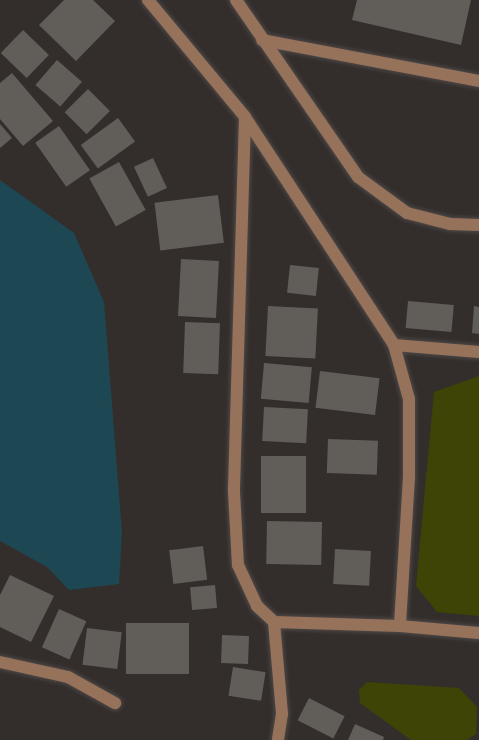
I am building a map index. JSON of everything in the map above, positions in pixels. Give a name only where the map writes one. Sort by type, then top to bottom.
[{"type":"street","points":[[148,0],[245,117],[394,345],[409,399],[409,477],[399,626]]},
{"type":"street","points":[[236,0],[261,40],[358,177],[407,213],[450,224],[479,225]]},
{"type":"street","points":[[261,40],[479,81]]},
{"type":"street","points":[[245,117],[234,492],[238,566],[257,606],[274,622],[399,626],[479,633]]},
{"type":"street","points":[[394,345],[479,352]]},
{"type":"street","points":[[274,622],[282,714],[278,740]]},
{"type":"street","points":[[0,662],[68,677],[115,704]]},
{"type":"green space","points":[[479,376],[479,616],[437,612],[416,586],[434,392]]},
{"type":"green space","points":[[367,682],[459,688],[477,707],[476,734],[467,740],[411,740],[360,703],[359,690]]},
{"type":"water","points":[[0,180],[74,233],[104,302],[122,533],[119,584],[69,590],[47,567],[0,541]]},
{"type":"building","points":[[64,0],[93,0],[115,21],[76,61],[39,25]]},
{"type":"building","points":[[357,0],[471,0],[461,45],[352,20]]},
{"type":"building","points":[[23,30],[49,55],[27,78],[1,53]]},
{"type":"building","points":[[57,60],[82,82],[60,107],[35,85]]},
{"type":"building","points":[[12,73],[53,121],[23,146],[0,119],[0,83]]},
{"type":"building","points":[[88,89],[110,111],[87,134],[65,112]]},
{"type":"building","points":[[118,118],[135,141],[98,168],[81,145]]},
{"type":"building","points":[[0,124],[12,138],[0,148]]},
{"type":"building","points":[[59,126],[90,170],[66,187],[35,143]]},
{"type":"building","points":[[153,158],[167,188],[148,197],[134,167]]},
{"type":"building","points":[[119,162],[146,210],[116,227],[89,178]]},
{"type":"building","points":[[218,195],[224,243],[160,250],[154,203]]},
{"type":"building","points":[[181,259],[219,261],[216,318],[178,316]]},
{"type":"building","points":[[290,265],[319,268],[316,296],[287,293]]},
{"type":"building","points":[[408,301],[454,305],[451,332],[406,328]]},
{"type":"building","points":[[268,306],[318,309],[315,359],[265,356]]},
{"type":"building","points":[[474,306],[479,307],[479,334],[472,333]]},
{"type":"building","points":[[185,322],[220,323],[218,374],[183,373]]},
{"type":"building","points":[[264,363],[312,367],[309,403],[261,399]]},
{"type":"building","points":[[320,371],[380,378],[375,415],[315,408]]},
{"type":"building","points":[[264,407],[308,409],[306,443],[262,441]]},
{"type":"building","points":[[328,439],[378,441],[377,475],[327,473]]},
{"type":"building","points":[[261,456],[306,456],[306,513],[261,513]]},
{"type":"building","points":[[267,521],[322,522],[321,565],[266,564]]},
{"type":"building","points":[[203,546],[207,580],[173,584],[169,550]]},
{"type":"building","points":[[335,549],[371,551],[369,586],[333,584]]},
{"type":"building","points":[[10,575],[54,596],[31,642],[0,627],[0,595]]},
{"type":"building","points":[[215,585],[217,608],[192,610],[190,587]]},
{"type":"building","points":[[59,609],[86,621],[69,660],[42,647]]},
{"type":"building","points":[[126,623],[189,623],[189,674],[126,674]]},
{"type":"building","points":[[87,628],[122,632],[117,669],[82,665]]},
{"type":"building","points":[[222,635],[249,636],[248,664],[221,663]]},
{"type":"building","points":[[233,667],[266,672],[261,701],[228,696]]},
{"type":"building","points":[[309,698],[345,716],[333,738],[298,720]]},
{"type":"building","points":[[355,724],[384,737],[383,740],[348,740]]}]
